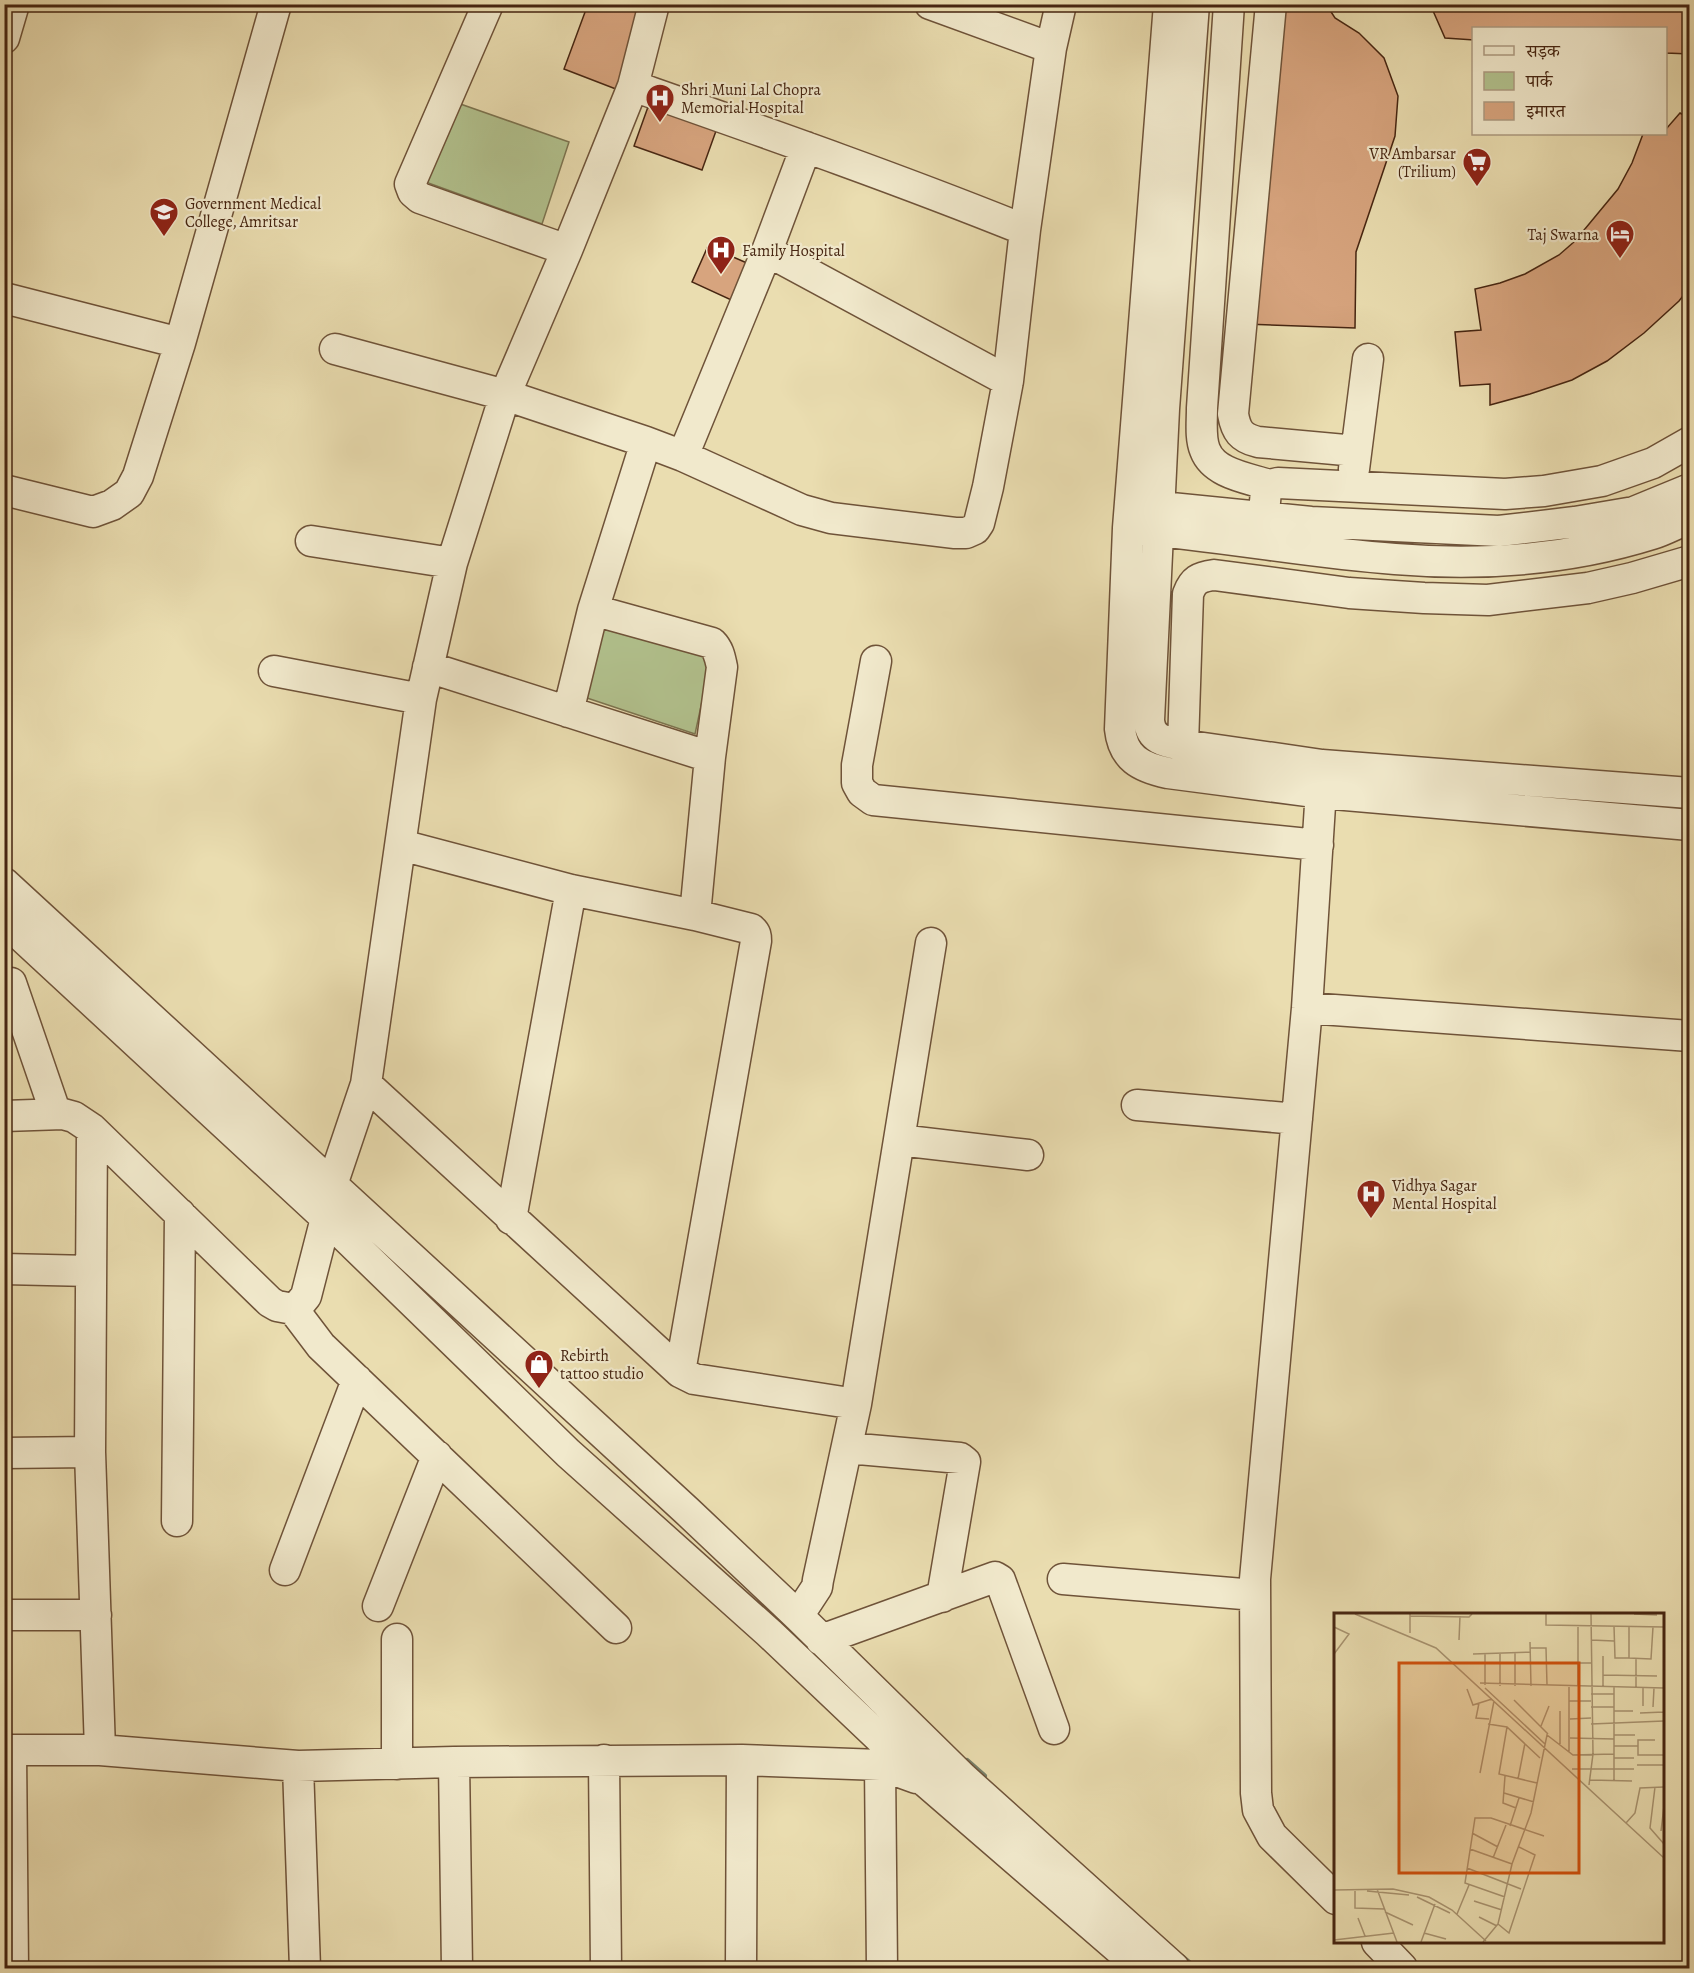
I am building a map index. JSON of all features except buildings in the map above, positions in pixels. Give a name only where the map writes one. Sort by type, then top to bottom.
[{"type":"street","points":[[4,490],[93,512],[112,505],[129,492],[138,476],[180,343],[276,4]]},
{"type":"street","points":[[488,4],[410,184],[413,192],[420,198],[567,250]]},
{"type":"street","points":[[293,1309],[306,1296],[332,1185],[366,1084],[421,699],[452,563],[505,395],[633,86],[654,4]]},
{"type":"street","points":[[930,4],[1051,48]]},
{"type":"street","points":[[335,349],[505,395],[646,442],[683,456],[782,502],[831,518],[955,533],[966,533],[975,529],[979,523],[988,487],[1008,381],[1025,230],[1051,48],[1061,4]]},
{"type":"street","points":[[1169,4],[1128,516],[1120,731],[1121,742],[1126,752],[1152,770],[1689,793]]},
{"type":"street","points":[[1194,4],[1164,409],[1149,720],[1152,732],[1156,738],[1164,741],[1322,779],[1689,825]]},
{"type":"street","points":[[1229,4],[1202,408],[1203,439],[1209,458],[1228,472],[1269,485],[1278,483],[1505,494],[1602,481],[1653,463],[1689,442]]},
{"type":"street","points":[[1271,4],[1233,414],[1239,433],[1247,439],[1356,451]]},
{"type":"street","points":[[633,86],[947,198],[1025,230]]},
{"type":"street","points":[[683,456],[767,251],[806,147]]},
{"type":"street","points":[[767,251],[1008,381]]},
{"type":"street","points":[[4,298],[180,343]]},
{"type":"street","points":[[1352,487],[1368,359]]},
{"type":"street","points":[[1164,409],[1202,408]]},
{"type":"street","points":[[568,712],[593,610],[646,442]]},
{"type":"street","points":[[1263,517],[1266,490],[1269,485]]},
{"type":"street","points":[[1158,519],[1263,517],[1311,522],[1499,531],[1634,512],[1689,489]]},
{"type":"street","points":[[1128,516],[1158,519],[1395,560],[1467,562],[1539,559],[1603,548],[1654,534],[1689,518]]},
{"type":"street","points":[[310,541],[452,563]]},
{"type":"street","points":[[1183,745],[1188,594],[1192,582],[1201,577],[1214,574],[1348,593],[1488,600],[1587,588],[1632,578],[1689,561]]},
{"type":"street","points":[[593,610],[712,643],[716,648],[722,667],[710,757],[695,915]]},
{"type":"street","points":[[876,661],[856,765],[856,783],[862,792],[873,800],[1318,845]]},
{"type":"street","points":[[428,667],[710,757]]},
{"type":"street","points":[[274,671],[421,699]]},
{"type":"street","points":[[1120,731],[1152,732]]},
{"type":"street","points":[[1322,779],[1307,1008],[1256,1567],[1256,1793],[1258,1810],[1272,1836],[1334,1898]]},
{"type":"street","points":[[401,845],[571,890],[695,915],[751,929],[756,936],[680,1372]]},
{"type":"street","points":[[4,883],[679,1503],[963,1778],[1174,1968]]},
{"type":"street","points":[[511,1219],[571,890]]},
{"type":"street","points":[[4,921],[326,1218],[568,1454],[769,1633],[927,1783],[1141,1968]]},
{"type":"street","points":[[798,1616],[817,1587],[856,1404],[931,943]]},
{"type":"street","points":[[56,1114],[8,982],[72,983]]},
{"type":"street","points":[[1307,1008],[1689,1036]]},
{"type":"street","points":[[366,1084],[680,1372],[694,1379],[856,1404]]},
{"type":"street","points":[[1137,1105],[1297,1119]]},
{"type":"street","points":[[4,1116],[63,1114],[92,1129],[270,1302],[293,1309],[321,1346],[616,1628]]},
{"type":"street","points":[[92,1129],[90,1452],[99,1750]]},
{"type":"street","points":[[899,1140],[1028,1155]]},
{"type":"street","points":[[177,1521],[180,1214]]},
{"type":"street","points":[[4,1269],[91,1270]]},
{"type":"street","points":[[285,1570],[357,1380]]},
{"type":"street","points":[[847,1448],[960,1458],[965,1462],[942,1597]]},
{"type":"street","points":[[4,1453],[90,1452]]},
{"type":"street","points":[[378,1606],[437,1456]]},
{"type":"street","points":[[821,1640],[993,1577],[999,1578],[1054,1729]]},
{"type":"street","points":[[1063,1579],[1255,1594]]},
{"type":"street","points":[[4,1615],[96,1615]]},
{"type":"street","points":[[397,1639],[397,1764]]},
{"type":"street","points":[[13,1968],[8,1750],[99,1750],[298,1766],[454,1762],[742,1760],[880,1765],[927,1783]]},
{"type":"street","points":[[604,1760],[606,1968]]},
{"type":"street","points":[[741,1968],[742,1760]]},
{"type":"street","points":[[454,1762],[457,1968]]},
{"type":"street","points":[[880,1765],[882,1968]]},
{"type":"street","points":[[298,1766],[305,1968]]},
{"type":"street","points":[[1379,1943],[1402,1968]]},
{"type":"street","points":[[4,1968],[18,1968]]},
{"type":"green space","points":[[449,100],[569,142],[542,224],[420,180]]},
{"type":"green space","points":[[605,620],[712,655],[695,734],[578,695]]},
{"type":"waterway","points":[[967,1761],[984,1776]]},
{"type":"waterway","points":[[1182,1957],[1195,1968]]},
{"type":"place","name":"Shri Muni Lal Chopra Memorial Hospital","points":[[660,124]]},
{"type":"place","name":"VR Ambarsar (Trilium)","points":[[1477,188]]},
{"type":"place","name":"Government Medical College, Amritsar","points":[[164,238]]},
{"type":"place","name":"Taj Swarna","points":[[1620,260]]},
{"type":"place","name":"Family Hospital","points":[[721,276]]},
{"type":"place","name":"Vidhya Sagar Mental Hospital","points":[[1371,1220]]},
{"type":"place","name":"Rebirth tattoo studio","points":[[539,1390]]}]
